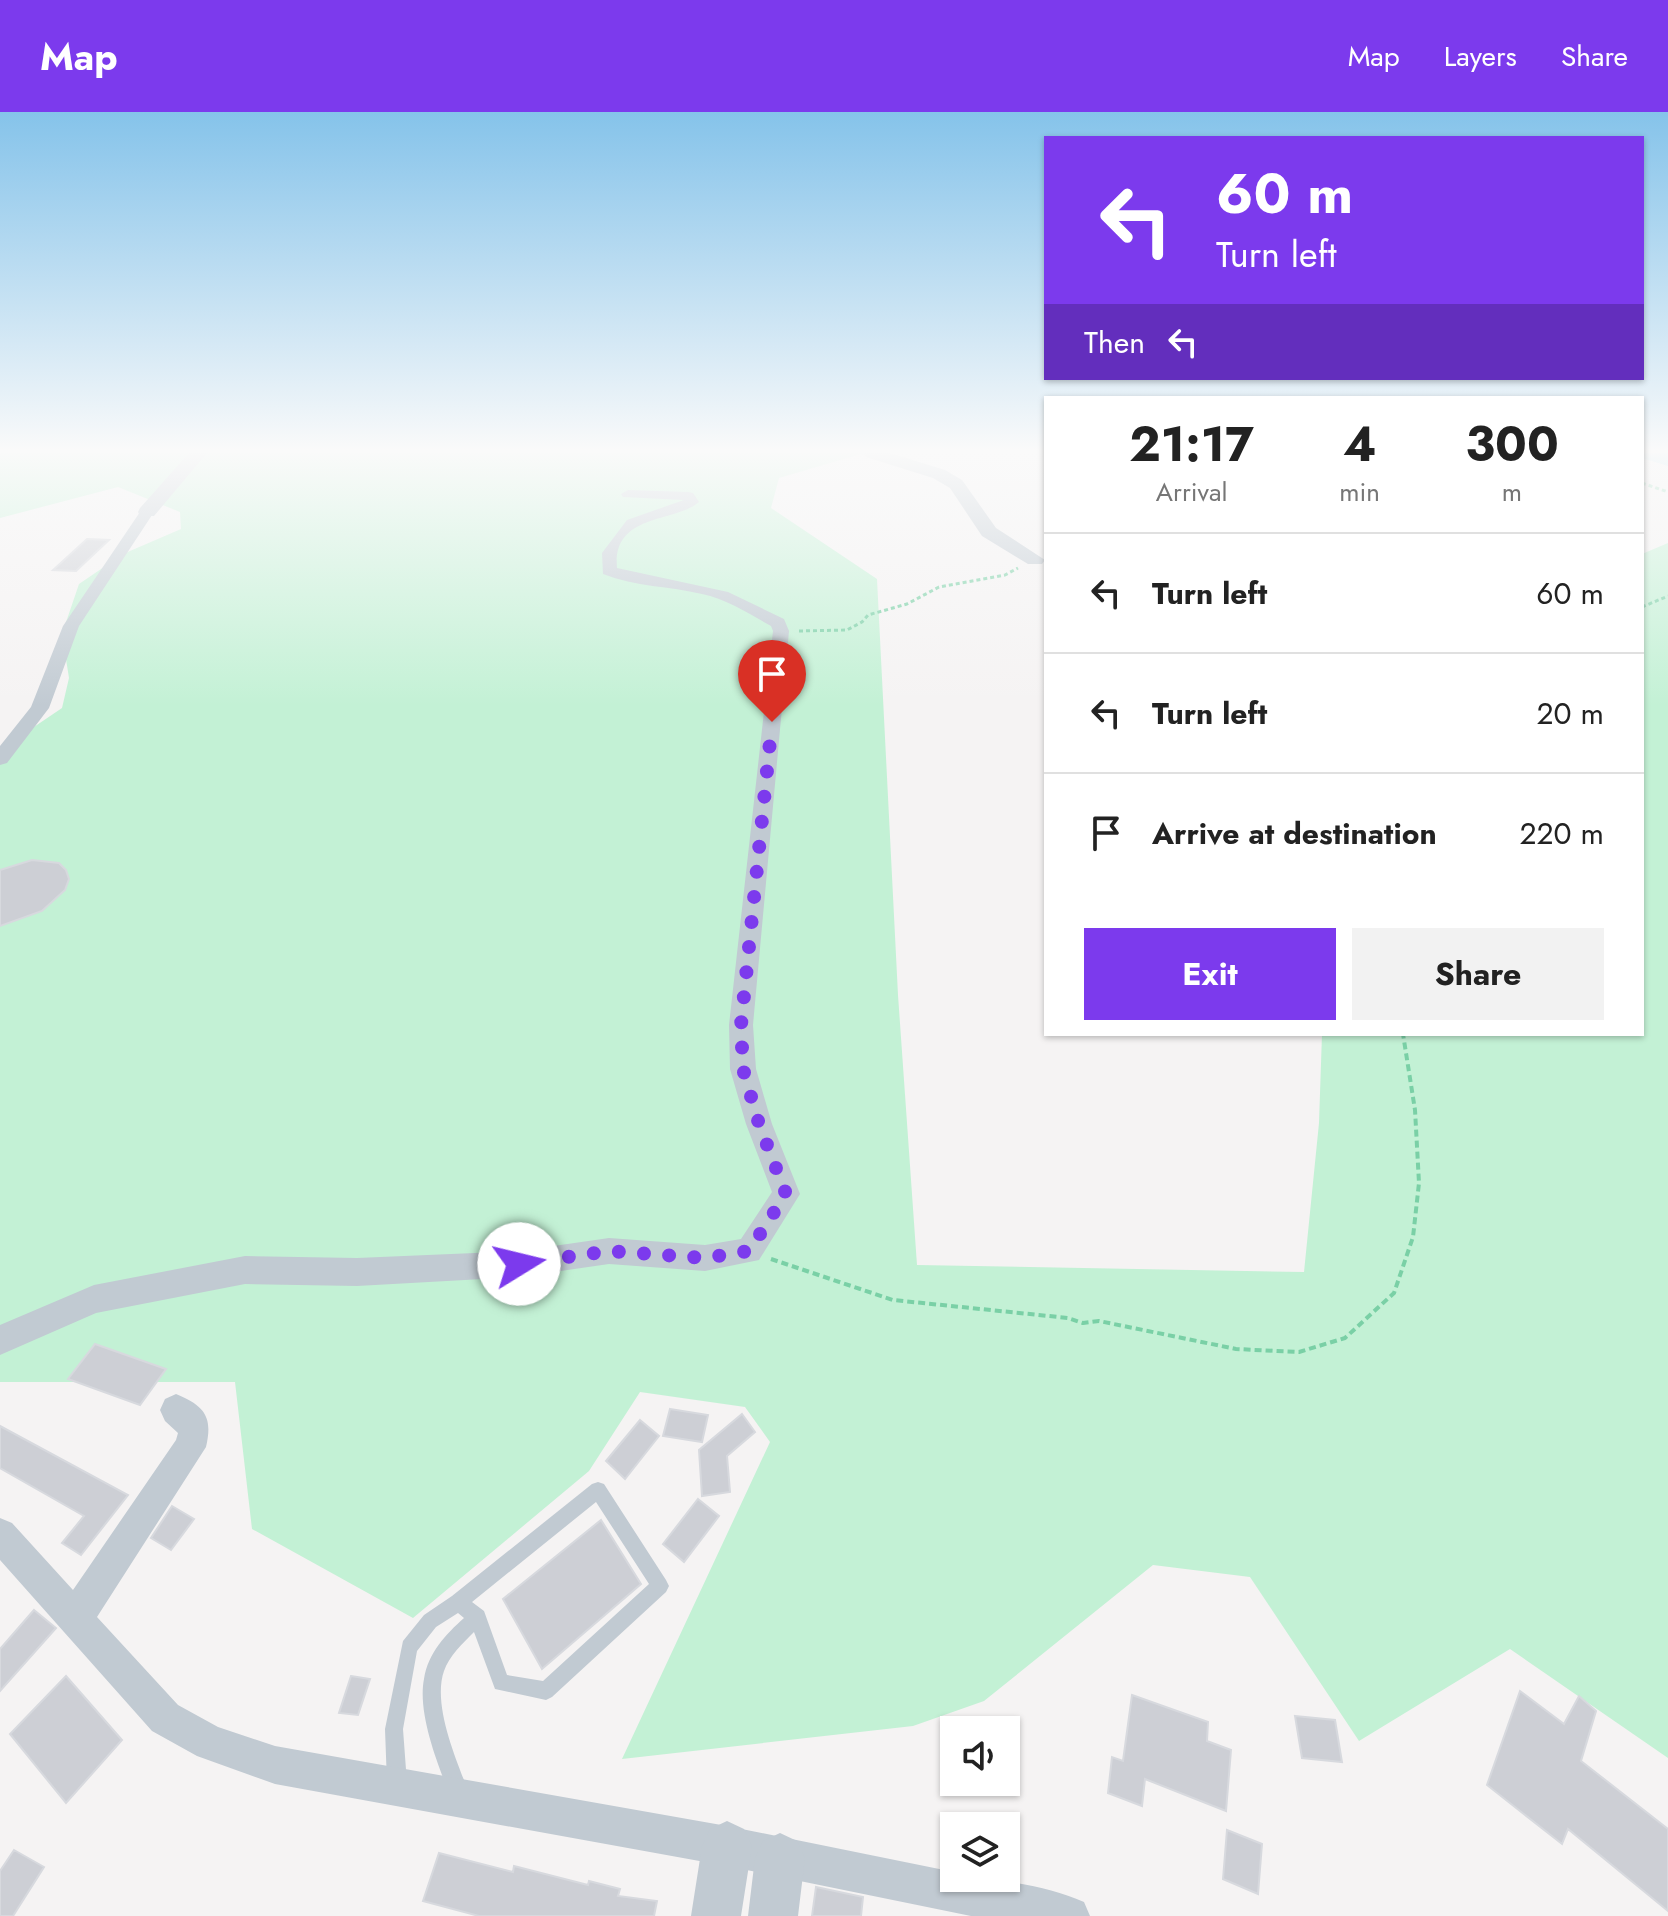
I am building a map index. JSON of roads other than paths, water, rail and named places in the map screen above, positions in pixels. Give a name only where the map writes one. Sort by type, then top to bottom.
[{"type":"street","points":[[0,759],[40,708],[71,626],[130,537]]},
{"type":"street","points":[[0,1340],[94,1299],[245,1270],[357,1272],[519,1264],[609,1251],[705,1258],[749,1251],[786,1194],[759,1124],[743,1069],[741,1025],[781,631],[778,623],[734,598],[702,589],[626,579],[609,571],[607,558],[620,537]]},
{"type":"street","points":[[998,537],[1035,560]]},
{"type":"street","points":[[75,1619],[190,1447],[195,1427],[176,1410]]},
{"type":"street","points":[[0,1535],[165,1718],[210,1743],[275,1765],[727,1846],[1070,1916]]},
{"type":"street","points":[[716,1916],[727,1846]]},
{"type":"street","points":[[773,1916],[780,1858]]},
{"type":"lane","points":[[397,1787],[394,1729],[409,1647],[430,1621],[598,1490],[660,1586],[546,1691],[501,1683],[478,1617],[458,1602]]},
{"type":"lane","points":[[461,1798],[440,1740],[432,1678],[448,1644],[478,1617]]}]
